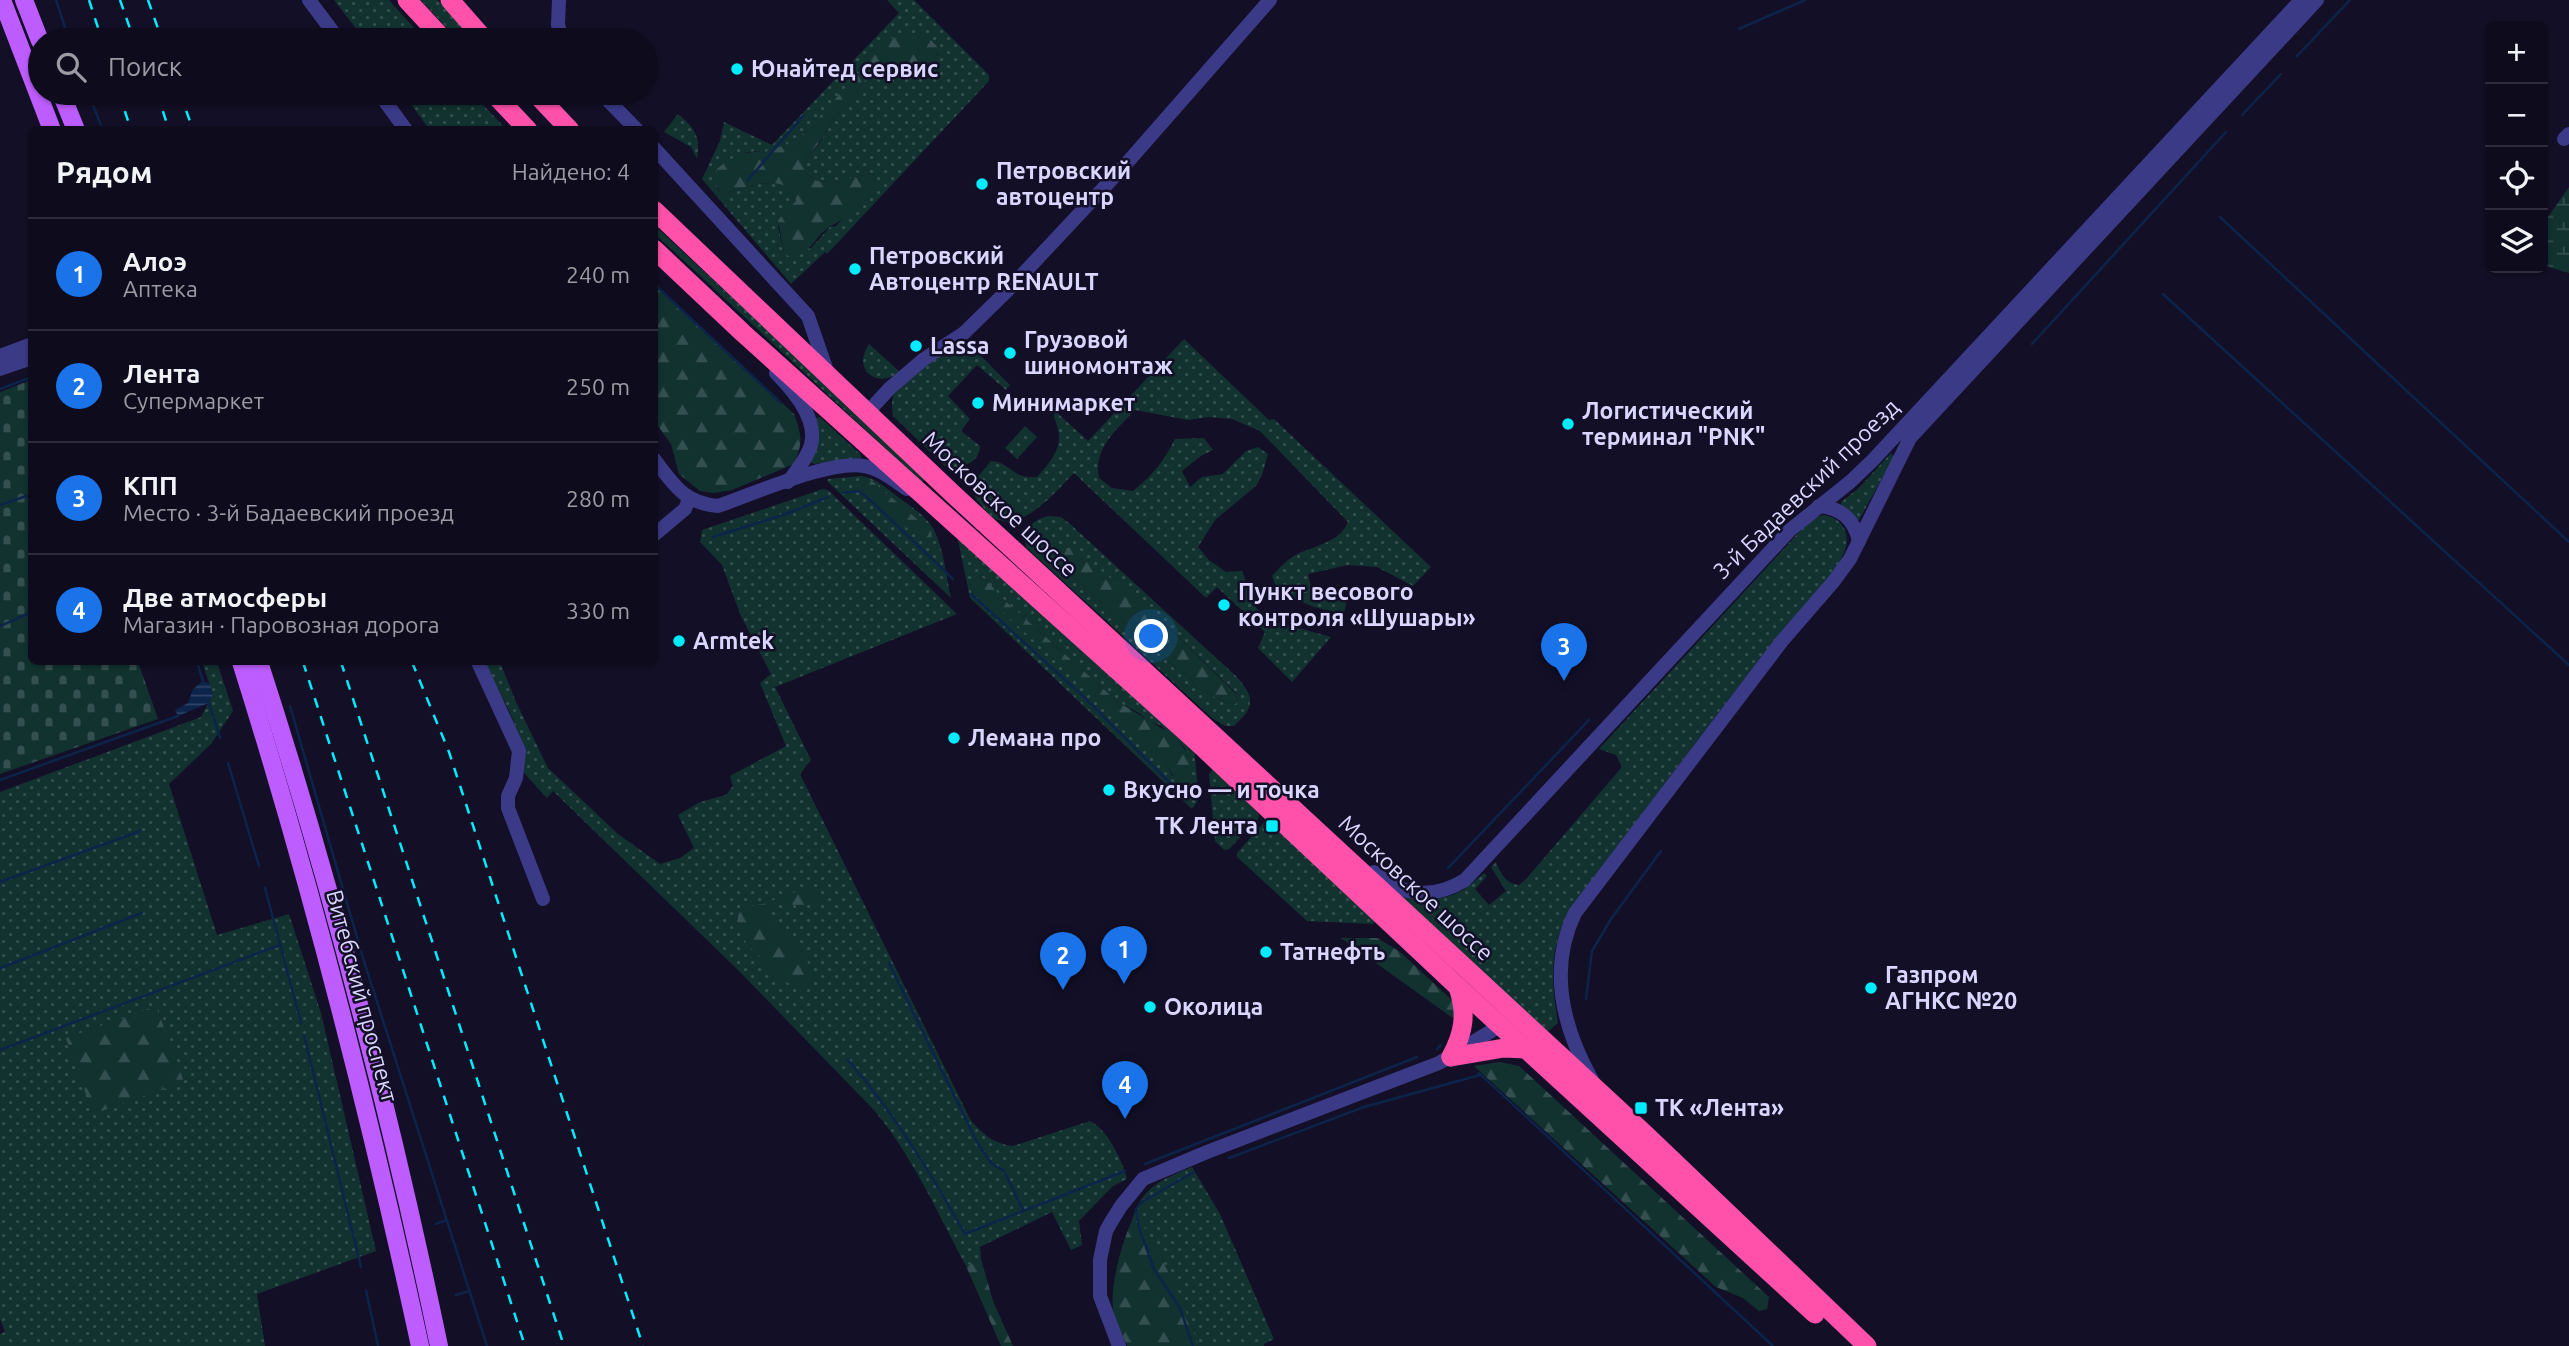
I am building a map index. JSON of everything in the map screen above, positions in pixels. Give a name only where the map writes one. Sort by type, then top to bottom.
[{"type":"highway","points":[[407,0],[433,28]]},
{"type":"highway","points":[[450,0],[474,28]]},
{"type":"highway","points":[[504,105],[524,126]]},
{"type":"highway","points":[[546,105],[566,126]]},
{"type":"highway","name":"Московское шоссе","points":[[658,214],[1147,676],[1311,824],[1508,1020],[1527,1049],[1849,1346]]},
{"type":"highway","name":"Московское шоссе","points":[[658,253],[743,333],[1205,750],[1457,986],[1508,1020],[1601,1095],[1867,1346]]},
{"type":"highway","points":[[1451,1057],[1464,1030],[1464,1004],[1457,986]]},
{"type":"highway","points":[[1451,1057],[1504,1048],[1527,1049]]},
{"type":"main road","points":[[2,0],[28,68]]},
{"type":"main road","points":[[24,0],[35,28]]},
{"type":"main road","points":[[42,105],[50,126]]},
{"type":"main road","points":[[66,105],[74,126]]},
{"type":"main road","name":"Витебский проспект","points":[[242,665],[279,786],[339,1002],[380,1163],[420,1346]]},
{"type":"main road","name":"Витебский проспект","points":[[260,665],[340,938],[385,1112],[439,1346]]},
{"type":"street","points":[[309,0],[330,28]]},
{"type":"street","points":[[559,0],[559,28]]},
{"type":"street","points":[[867,413],[890,388],[924,359],[964,333],[1008,290],[1126,164],[1270,0]]},
{"type":"street","name":"3-й Бадаевский проезд","points":[[1311,824],[1397,888],[1427,893],[1454,887],[1465,880],[1790,530],[1873,460],[2301,0]]},
{"type":"street","name":"3-й Бадаевский проезд","points":[[1601,1095],[1570,1035],[1561,986],[1567,929],[1575,913],[1782,641],[1834,581],[1859,541],[1910,438],[2317,0]]},
{"type":"street","points":[[388,105],[403,126]]},
{"type":"street","points":[[613,105],[633,126]]},
{"type":"street","points":[[658,152],[808,316],[829,376]]},
{"type":"street","points":[[743,333],[758,355],[795,395],[809,421],[810,446],[788,482]]},
{"type":"street","points":[[0,356],[28,346]]},
{"type":"street","points":[[0,369],[28,359]]},
{"type":"street","points":[[658,464],[689,499],[701,505],[718,506],[834,468],[857,465],[867,466],[908,489],[919,491]]},
{"type":"street","points":[[658,532],[685,509],[689,499]]},
{"type":"street","points":[[1819,506],[1829,507],[1846,516],[1857,531],[1859,541]]},
{"type":"street","points":[[479,665],[519,751],[516,778],[508,796],[508,808],[543,899]]},
{"type":"street","points":[[1119,1346],[1100,1296],[1100,1260],[1107,1231],[1129,1195],[1143,1179],[1451,1057],[1508,1020]]},
{"type":"green space","points":[[334,0],[389,0],[414,28],[356,28]]},
{"type":"green space","points":[[421,0],[438,0],[463,28],[447,28]]},
{"type":"green space","points":[[887,0],[914,0],[989,75],[989,81],[827,254],[825,252],[791,284],[702,179],[720,141],[724,122],[772,145],[899,13]],"holes":[[[895,36],[934,42],[938,55],[911,74],[897,73],[867,78],[805,159],[805,173],[817,181],[844,183],[850,178],[872,173],[876,179],[864,205],[848,213],[836,226],[830,227],[811,248],[784,254],[778,226],[796,201],[791,191],[784,186],[764,183],[723,194],[718,190],[716,183],[725,169],[742,154],[765,153],[785,146],[807,131]]]},
{"type":"green space","points":[[909,34],[925,37],[938,48],[931,68],[926,73],[897,73],[867,78],[805,159],[805,173],[817,181],[844,183],[850,178],[872,173],[876,179],[869,200],[824,231],[798,256],[784,254],[778,220],[796,201],[791,191],[775,183],[764,183],[723,194],[716,183],[717,169],[740,155],[765,153],[771,148],[784,146],[806,132],[884,44],[895,36]]},
{"type":"green space","points":[[412,105],[483,105],[503,126],[427,126]]},
{"type":"green space","points":[[678,114],[695,134],[698,145],[697,159],[691,147],[664,132]]},
{"type":"green space","points":[[2569,187],[2569,273],[2548,267],[2548,217]]},
{"type":"green space","points":[[658,229],[926,478],[922,482],[658,237]]},
{"type":"green space","points":[[658,287],[794,414],[800,439],[794,464],[732,490],[713,493],[700,491],[679,474],[671,444],[658,426]]},
{"type":"green space","points":[[1184,339],[1269,420],[1274,419],[1431,567],[1413,586],[1377,567],[1348,565],[1308,574],[1311,587],[1347,599],[1344,614],[1289,600],[1277,590],[1272,576],[1297,554],[1333,539],[1348,522],[1260,431],[1232,419],[1209,417],[1188,420],[1135,410],[1108,441],[1099,458],[1099,478],[1112,488],[1133,491],[1157,468],[1175,439],[1204,438],[1213,450],[1182,471],[1190,487],[1202,477],[1223,474],[1246,451],[1258,447],[1268,454],[1256,486],[1215,520],[1198,547],[1209,560],[1226,572],[1242,571],[1254,605],[1265,619],[1331,637],[1292,682],[1258,648],[1265,632],[1217,587],[1206,598],[1074,473],[1038,508],[1016,520],[994,518],[975,497],[976,479],[991,461],[1028,477],[1037,477],[1041,473],[1052,459],[1058,443],[1059,433],[1053,409],[1088,441]]},
{"type":"green space","points":[[869,344],[900,372],[883,379],[870,375],[863,362]]},
{"type":"green space","points":[[964,344],[973,348],[1010,385],[1006,390],[977,365],[948,396],[970,419],[961,431],[980,446],[977,457],[969,464],[946,467],[893,416],[892,399],[899,387],[915,372]]},
{"type":"green space","points":[[28,381],[28,665],[139,665],[158,719],[0,774],[0,392]]},
{"type":"green space","points":[[820,417],[861,455],[861,458],[814,464],[810,462],[815,418]]},
{"type":"green space","points":[[1025,426],[1037,437],[1017,459],[1005,448]]},
{"type":"green space","points":[[1891,453],[1894,457],[1857,520],[1841,506],[1841,502],[1859,488]]},
{"type":"green space","points":[[861,476],[871,478],[882,485],[916,510],[931,525],[940,546],[951,598],[827,481]]},
{"type":"green space","points":[[866,479],[872,481],[931,531],[930,543],[893,519],[862,487]]},
{"type":"green space","points":[[823,489],[828,490],[957,614],[775,687],[811,760],[800,774],[970,1119],[994,1141],[1013,1146],[1090,1121],[1103,1131],[1113,1146],[1127,1179],[1113,1186],[1079,1221],[1082,1245],[1071,1250],[1052,1212],[980,1247],[981,1259],[966,1266],[913,1166],[874,1110],[739,971],[553,791],[547,798],[524,773],[516,729],[486,665],[501,665],[548,768],[618,834],[660,864],[680,858],[694,848],[678,815],[700,802],[726,795],[733,786],[730,776],[786,746],[760,683],[771,674],[741,616],[722,565],[700,542],[702,530]]},
{"type":"green space","points":[[1824,515],[1840,523],[1847,538],[1845,550],[1833,572],[1776,638],[1569,911],[1562,925],[1553,966],[1558,1023],[1546,1033],[1400,897],[1401,895],[1446,897],[1464,889],[1484,873],[1487,876],[1475,889],[1489,905],[1506,891],[1491,867],[1496,862],[1510,882],[1519,885],[1527,878],[1622,767],[1616,755],[1599,749],[1803,528],[1813,518]]},
{"type":"green space","points":[[1044,517],[1061,517],[1069,523],[1237,677],[1247,691],[1250,702],[1246,713],[1234,726],[1225,726],[1212,718],[1026,547],[1024,534],[1034,522]],"holes":[[[1066,571],[1159,618],[1237,694],[1236,704],[1220,700],[1196,687],[1191,679]]]},
{"type":"green space","points":[[961,538],[1194,748],[1199,799],[1192,809],[970,598],[958,540]],"holes":[[[980,577],[987,580],[1000,596],[1118,702],[1150,722],[1160,725],[1184,747],[1189,755],[1172,776],[1166,762]]]},
{"type":"green space","points":[[1069,547],[1074,548],[1159,618],[1237,695],[1236,704],[1220,700],[1196,687],[1191,679],[1066,571],[1063,558]]},
{"type":"green space","points":[[975,577],[987,580],[1000,596],[1118,702],[1173,735],[1189,755],[1194,795],[1177,781],[1166,762],[983,594],[973,583]]},
{"type":"green space","points":[[203,665],[218,665],[233,711],[211,744],[169,784],[217,935],[289,914],[321,1013],[376,1251],[257,1294],[265,1346],[0,1346],[0,1334],[5,1332],[0,1319],[0,792],[201,717],[213,694]]},
{"type":"green space","points":[[1213,769],[1255,807],[1259,815],[1229,849],[1224,850],[1215,841],[1209,774]]},
{"type":"green space","points":[[1273,819],[1376,919],[1373,924],[1307,921],[1237,857],[1237,853],[1265,821]]},
{"type":"green space","points":[[799,887],[822,895],[823,901],[810,905],[772,906],[770,915],[774,924],[807,961],[812,972],[812,986],[805,988],[798,988],[769,973],[760,957],[746,943],[738,924],[738,911],[743,907],[763,904],[795,892]]},
{"type":"green space","points":[[1341,938],[1377,938],[1399,951],[1453,1001],[1457,1021]]},
{"type":"green space","points":[[156,1006],[184,1082],[93,1114],[66,1038]]},
{"type":"green space","points":[[1500,1062],[1519,1066],[1769,1297],[1767,1309],[1759,1311],[1743,1298],[1716,1287],[1474,1066]]},
{"type":"green space","points":[[1192,1167],[1220,1214],[1274,1339],[1264,1346],[1199,1346],[1132,1220],[1147,1192],[1171,1176]]},
{"type":"green space","points":[[1132,1220],[1146,1229],[1180,1295],[1199,1346],[1127,1346],[1114,1314],[1113,1292],[1120,1254]]},
{"type":"green space","points":[[981,1259],[993,1301],[1013,1346],[1001,1346],[966,1266]]},
{"type":"water","points":[[203,681],[210,684],[213,694],[209,703],[178,716],[175,710],[188,703],[193,689]]},
{"type":"waterway","points":[[56,0],[65,28]]},
{"type":"waterway","points":[[1739,29],[1805,0]]},
{"type":"waterway","points":[[2297,56],[2350,0]]},
{"type":"waterway","points":[[2242,115],[2281,74]]},
{"type":"waterway","points":[[93,105],[101,126]]},
{"type":"waterway","points":[[748,180],[803,116]]},
{"type":"waterway","points":[[2032,344],[2226,132]]},
{"type":"waterway","points":[[2220,217],[2569,542]]},
{"type":"waterway","points":[[658,288],[781,403]]},
{"type":"waterway","points":[[2163,294],[2569,665]]},
{"type":"waterway","points":[[0,389],[28,378]]},
{"type":"waterway","points":[[843,493],[858,491],[866,496],[953,579]]},
{"type":"waterway","points":[[0,505],[28,495]]},
{"type":"waterway","points":[[713,537],[786,514],[828,497]]},
{"type":"waterway","points":[[971,594],[1086,699],[1184,797]]},
{"type":"waterway","points":[[0,626],[28,614]]},
{"type":"waterway","points":[[198,665],[203,681]]},
{"type":"waterway","points":[[209,703],[220,738]]},
{"type":"waterway","points":[[290,706],[363,958],[487,1346]]},
{"type":"waterway","points":[[0,780],[178,716]]},
{"type":"waterway","points":[[1448,868],[1589,720]]},
{"type":"waterway","points":[[228,763],[259,866]]},
{"type":"waterway","points":[[0,882],[140,831]]},
{"type":"waterway","points":[[1586,999],[1592,951],[1611,919],[1661,851]]},
{"type":"waterway","points":[[265,888],[301,1023]]},
{"type":"waterway","points":[[0,968],[142,913]]},
{"type":"waterway","points":[[0,1050],[280,945]]},
{"type":"waterway","points":[[889,963],[978,1144],[992,1164],[1004,1171],[1023,1210]]},
{"type":"waterway","points":[[304,1035],[361,1267]]},
{"type":"waterway","points":[[1437,1049],[1441,1045]]},
{"type":"waterway","points":[[1145,1164],[1417,1057]]},
{"type":"waterway","points":[[848,1060],[911,1144],[965,1234],[1125,1171]]},
{"type":"waterway","points":[[1479,1073],[1773,1346]]},
{"type":"waterway","points":[[1229,1158],[1364,1107],[1480,1075]]},
{"type":"waterway","points":[[1193,1346],[1180,1308],[1154,1269],[1139,1228],[1136,1209],[1142,1202],[1194,1172]]},
{"type":"waterway","points":[[436,1224],[447,1220]]},
{"type":"waterway","points":[[366,1290],[378,1346]]},
{"type":"waterway","points":[[456,1295],[470,1291]]},
{"type":"railway","points":[[89,0],[98,28]]},
{"type":"railway","points":[[120,0],[130,28]]},
{"type":"railway","points":[[148,0],[158,28]]},
{"type":"railway","points":[[123,105],[130,126]]},
{"type":"railway","points":[[161,105],[168,126]]},
{"type":"railway","points":[[184,105],[192,126]]},
{"type":"railway","points":[[304,665],[525,1346]]},
{"type":"railway","points":[[342,665],[564,1346]]},
{"type":"railway","points":[[413,665],[449,752],[643,1346]]},
{"type":"place","name":"Юнайтед сервис","points":[[737,69]]},
{"type":"place","name":"Петровский автоцентр","points":[[982,184]]},
{"type":"place","name":"Петровский Автоцентр RENAULT","points":[[855,269]]},
{"type":"place","name":"Lassa","points":[[916,346]]},
{"type":"place","name":"Грузовой шиномонтаж","points":[[1010,353]]},
{"type":"place","name":"Минимаркет","points":[[978,403]]},
{"type":"place","name":"Логистический терминал \"PNK\"","points":[[1568,424]]},
{"type":"place","name":"Пункт весового контроля «Шушары»","points":[[1224,605]]},
{"type":"place","name":"Armtek","points":[[679,641]]},
{"type":"place","name":"КПП","points":[[1564,681]]},
{"type":"place","name":"Лемана про","points":[[954,738]]},
{"type":"place","name":"Вкусно — и точка","points":[[1109,790]]},
{"type":"place","name":"ТК Лента","points":[[1272,826]]},
{"type":"place","name":"Татнефть","points":[[1266,952]]},
{"type":"place","name":"Алоэ","points":[[1124,984]]},
{"type":"place","name":"Газпром АГНКС №20","points":[[1871,988]]},
{"type":"place","name":"Лента","points":[[1063,990]]},
{"type":"place","name":"Околица","points":[[1150,1007]]},
{"type":"place","name":"ТК «Лента»","points":[[1641,1108]]},
{"type":"place","name":"Две атмосферы","points":[[1125,1119]]}]
